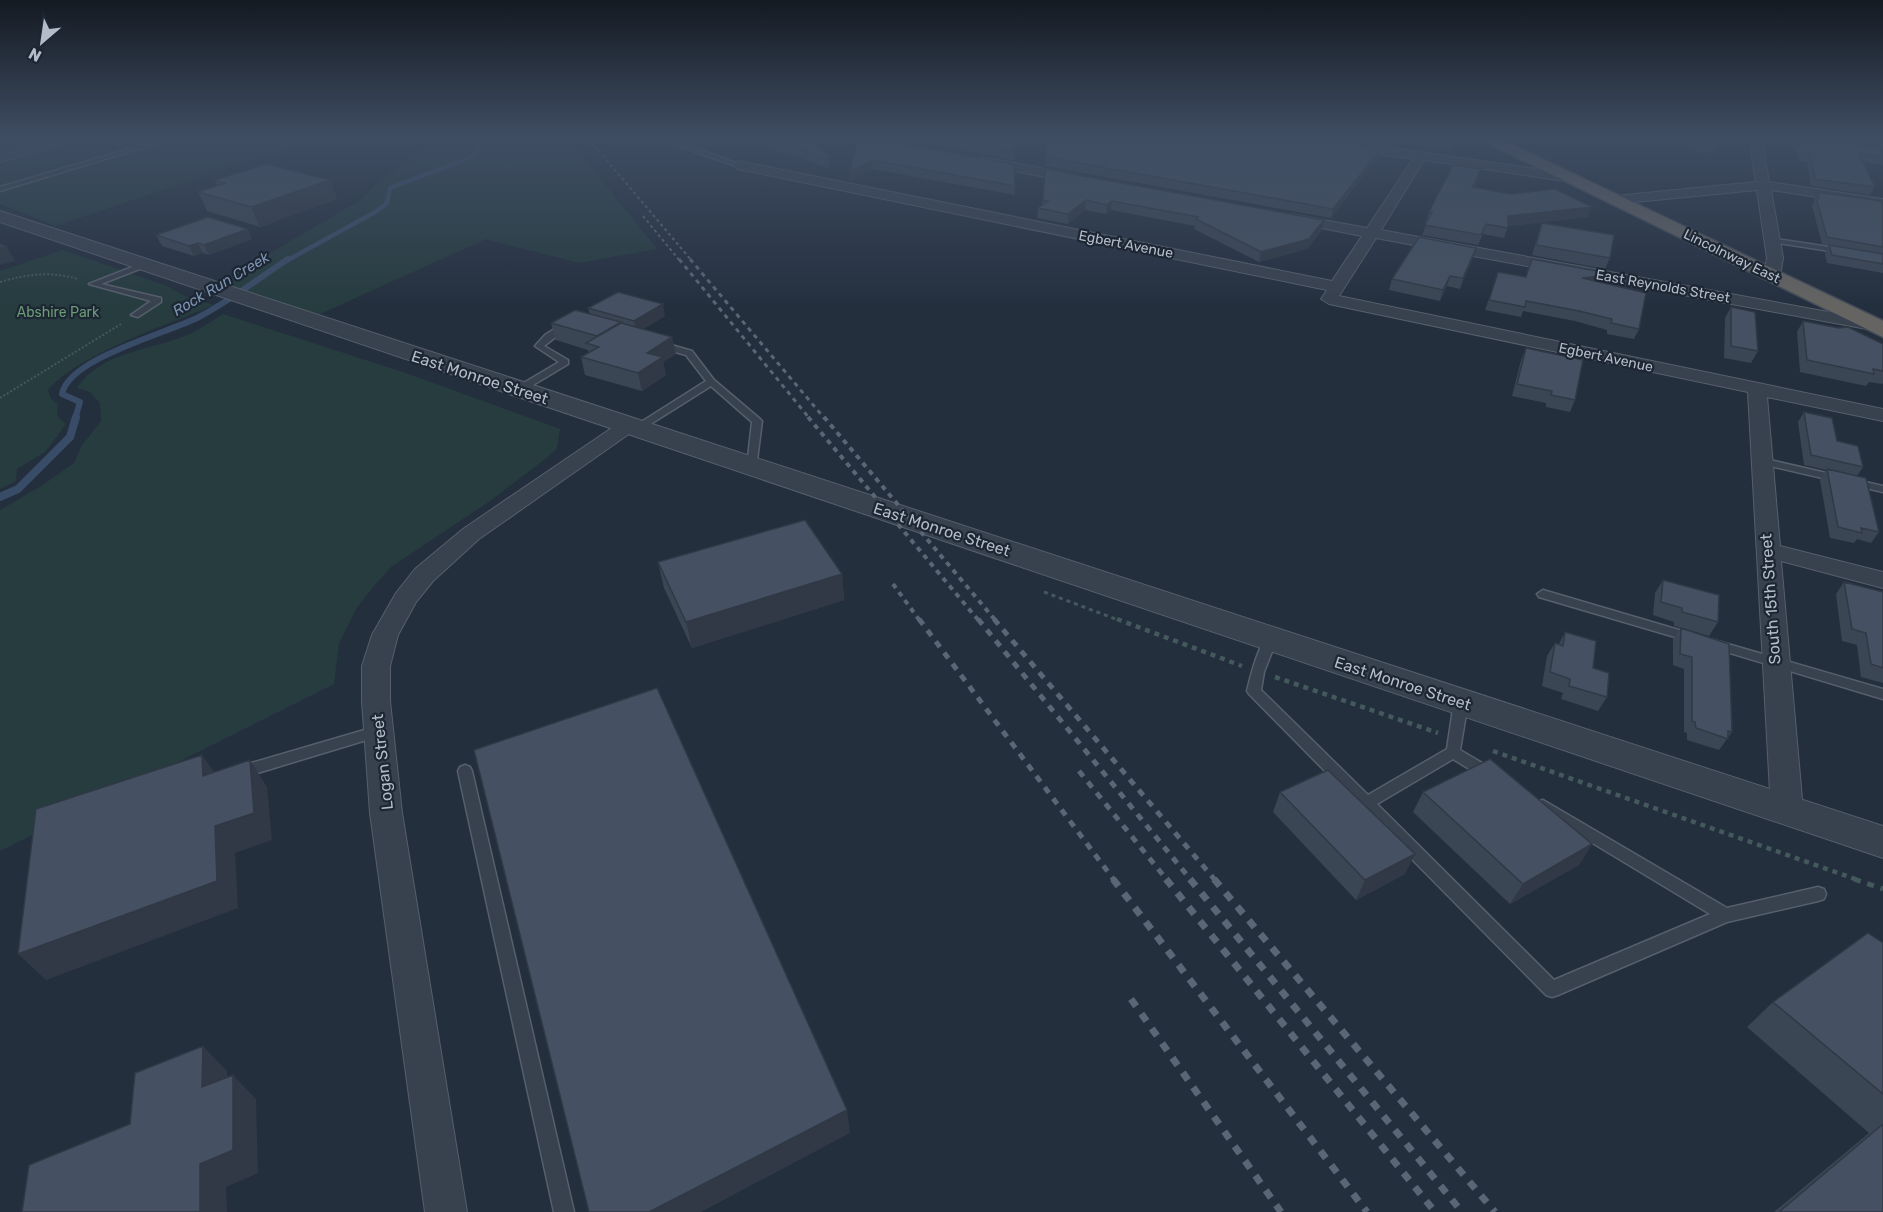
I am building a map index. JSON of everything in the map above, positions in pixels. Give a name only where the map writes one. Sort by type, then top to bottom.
[{"type":"highway","name":"Lincolnway East","points":[[1602,194],[1879,327]]},
{"type":"street","name":"Egbert Avenue","points":[[871,194],[1883,415]]},
{"type":"street","points":[[1333,293],[1396,194]]},
{"type":"street","points":[[1615,200],[1679,194]]},
{"type":"street","points":[[1765,194],[1775,258],[1772,275]]},
{"type":"street","points":[[1821,194],[1883,203]]},
{"type":"street","name":"East Reynolds Street","points":[[1277,215],[1879,327]]},
{"type":"street","name":"East Monroe Street","points":[[0,216],[142,266],[633,426],[1883,842]]},
{"type":"street","name":"South 15th Street","points":[[1757,388],[1774,662],[1787,810]]},
{"type":"street","name":"Logan Street","points":[[446,1212],[391,845],[378,731],[376,666],[385,635],[405,599],[424,575],[471,534],[633,426]]},
{"type":"street","points":[[1767,550],[1883,580]]},
{"type":"lane","points":[[1772,240],[1850,253]]},
{"type":"lane","points":[[93,284],[142,266]]},
{"type":"lane","points":[[93,284],[158,300],[135,315]]},
{"type":"lane","points":[[520,390],[565,362],[539,346],[548,337],[574,320]]},
{"type":"lane","points":[[654,343],[689,353],[711,382],[757,421],[752,466]]},
{"type":"lane","points":[[633,426],[711,382]]},
{"type":"lane","points":[[1761,461],[1883,489]]},
{"type":"lane","points":[[1544,594],[1883,694]]},
{"type":"lane","points":[[1271,639],[1258,672],[1254,691],[1552,989],[1725,915],[1818,894]]},
{"type":"lane","points":[[1453,752],[1461,702]]},
{"type":"lane","points":[[228,777],[378,731]]},
{"type":"lane","points":[[1365,804],[1453,752]]},
{"type":"lane","points":[[1453,752],[1503,782]]},
{"type":"lane","points":[[465,771],[564,1212]]},
{"type":"lane","points":[[1533,801],[1725,915]]},
{"type":"path","points":[[0,282],[44,271],[56,272],[93,284]]},
{"type":"path","points":[[0,398],[135,315]]},
{"type":"green space","points":[[0,194],[153,194],[56,226],[0,204]]},
{"type":"green space","points":[[367,194],[612,194],[657,249],[579,263],[486,239],[318,315],[221,282],[362,199]]},
{"type":"green space","name":"Abshire Park","points":[[63,250],[214,305],[125,341],[63,376],[48,390],[51,399],[58,404],[59,418],[66,424],[45,452],[17,469],[16,481],[0,489],[0,271]]},
{"type":"green space","points":[[223,314],[403,372],[560,429],[557,448],[490,501],[391,567],[356,609],[339,643],[334,684],[0,851],[0,510],[74,463],[82,445],[101,421],[100,403],[90,392],[77,388],[87,376],[113,359],[187,335]]},
{"type":"building","points":[[204,194],[290,194],[251,207]]},
{"type":"building","points":[[1043,194],[1179,194],[1324,220],[1309,239],[1261,252],[1196,219],[1198,217],[1112,201],[1107,205],[1086,200],[1068,214],[1038,208],[1048,201],[1043,200]]},
{"type":"building","points":[[1248,194],[1345,194],[1333,209]]},
{"type":"building","points":[[1438,194],[1564,194],[1592,207],[1508,216],[1508,228],[1486,224],[1481,235],[1425,225],[1432,212],[1429,212]]},
{"type":"building","points":[[1818,194],[1829,194],[1881,201],[1883,247],[1827,237],[1816,198],[1819,198]]},
{"type":"building","points":[[208,217],[248,229],[204,245],[198,243],[189,246],[156,235]]},
{"type":"building","points":[[1542,223],[1614,235],[1610,258],[1536,245]]},
{"type":"building","points":[[1419,237],[1476,248],[1463,278],[1450,276],[1443,290],[1392,279]]},
{"type":"building","points":[[1829,245],[1883,254],[1883,264],[1832,255]]},
{"type":"building","points":[[1532,259],[1607,273],[1607,275],[1582,278],[1646,293],[1639,329],[1611,323],[1612,319],[1579,311],[1526,301],[1525,307],[1489,300],[1498,272],[1526,277]]},
{"type":"building","points":[[618,292],[663,304],[634,321],[588,308]]},
{"type":"building","points":[[1731,307],[1755,312],[1758,351],[1731,346]]},
{"type":"building","points":[[575,310],[621,322],[597,336],[551,323]]},
{"type":"building","points":[[1803,321],[1839,328],[1848,327],[1883,344],[1883,371],[1873,369],[1874,374],[1807,360]]},
{"type":"building","points":[[621,323],[672,337],[647,353],[663,357],[638,373],[581,357],[599,347],[586,343]]},
{"type":"building","points":[[1526,348],[1583,360],[1575,400],[1551,395],[1552,391],[1517,384]]},
{"type":"building","points":[[1804,412],[1832,418],[1837,441],[1858,446],[1863,467],[1811,455]]},
{"type":"building","points":[[1827,469],[1866,478],[1879,532],[1861,528],[1862,533],[1838,527]]},
{"type":"building","points":[[805,520],[842,574],[686,622],[658,562]]},
{"type":"building","points":[[1663,580],[1719,595],[1718,622],[1682,612],[1682,608],[1661,602]]},
{"type":"building","points":[[1844,582],[1883,592],[1883,668],[1871,664],[1866,633],[1852,629]]},
{"type":"building","points":[[1681,628],[1729,644],[1732,732],[1728,731],[1728,739],[1696,728],[1695,722],[1692,721],[1692,657],[1680,654]]},
{"type":"building","points":[[1565,632],[1596,641],[1593,668],[1609,673],[1607,697],[1569,686],[1570,679],[1550,672],[1555,643],[1563,646]]},
{"type":"building","points":[[657,688],[847,1110],[649,1212],[589,1212],[474,750]]},
{"type":"building","points":[[202,755],[203,776],[250,760],[254,813],[215,826],[217,881],[18,954],[36,809]]},
{"type":"building","points":[[1490,759],[1592,844],[1523,884],[1423,792]]},
{"type":"building","points":[[1328,770],[1415,854],[1365,880],[1280,792]]},
{"type":"building","points":[[1868,933],[1883,943],[1883,1094],[1773,1002]]},
{"type":"building","points":[[203,1046],[202,1087],[233,1075],[233,1150],[200,1164],[200,1212],[22,1212],[29,1165],[130,1124],[135,1073]]},
{"type":"building","points":[[1883,1124],[1883,1212],[1779,1212]]},
{"type":"waterway","name":"Rock Run Creek","points":[[286,261],[377,211],[387,203],[389,194]]},
{"type":"waterway","name":"Rock Run Creek","points":[[75,419],[80,402],[62,394],[69,381],[82,369],[122,348],[211,311],[288,259]]},
{"type":"waterway","name":"Rock Run Creek","points":[[0,497],[18,489],[70,437],[76,417]]},
{"type":"railway","points":[[635,194],[692,261]]},
{"type":"railway","points":[[643,216],[680,261]]},
{"type":"railway","points":[[679,259],[810,419]]},
{"type":"railway","points":[[690,259],[825,419]]},
{"type":"railway","points":[[808,417],[979,621]]},
{"type":"railway","points":[[824,417],[996,621]]},
{"type":"railway","points":[[893,584],[920,621]]},
{"type":"railway","points":[[919,619],[1114,880]]},
{"type":"railway","points":[[978,619],[1191,880]]},
{"type":"railway","points":[[994,619],[1215,880]]},
{"type":"railway","points":[[1079,771],[1167,880]]},
{"type":"railway","points":[[1113,879],[1367,1212]]},
{"type":"railway","points":[[1166,879],[1435,1212]]},
{"type":"railway","points":[[1190,879],[1462,1212]]},
{"type":"railway","points":[[1214,879],[1495,1212]]},
{"type":"railway","points":[[1131,999],[1281,1212]]}]
